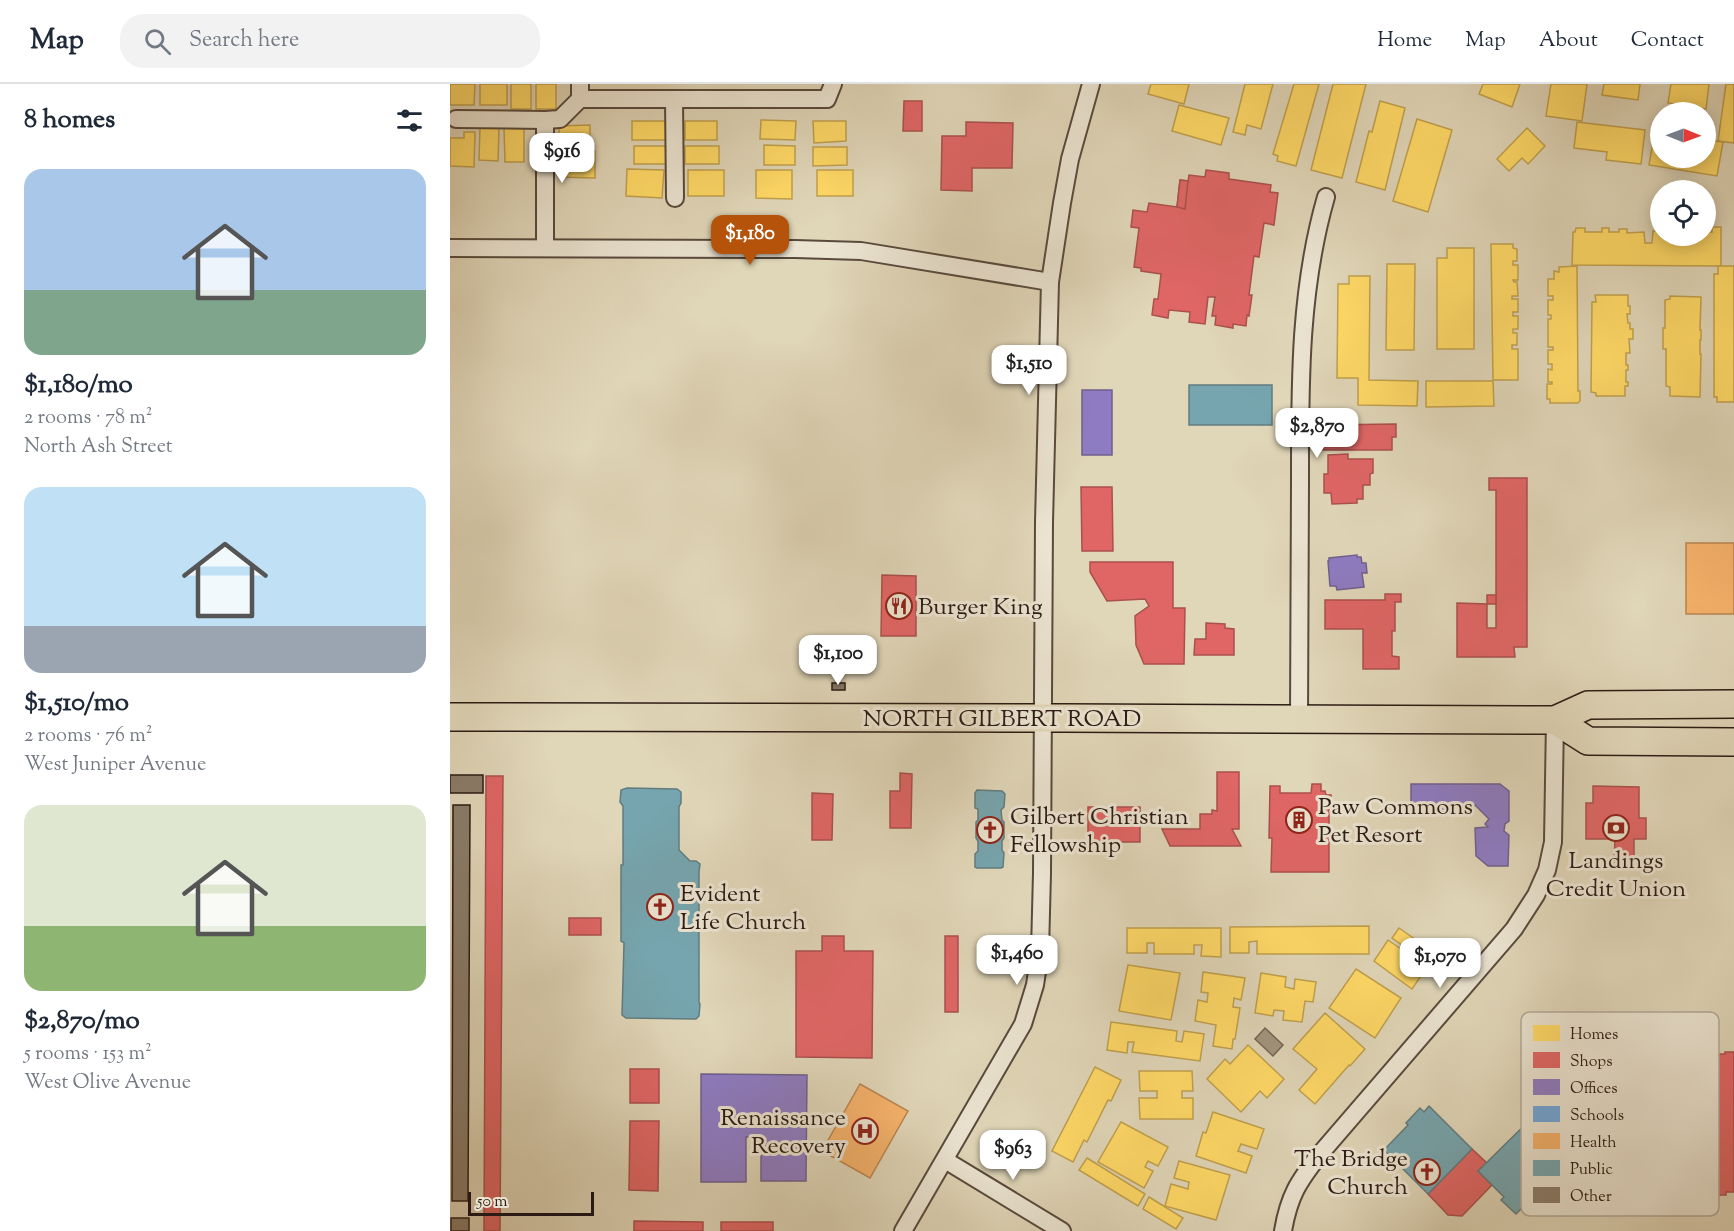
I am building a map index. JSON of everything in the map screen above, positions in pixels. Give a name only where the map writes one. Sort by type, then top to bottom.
[{"type":"main road","name":"NORTH GILBERT ROAD","points":[[450,717],[1555,720],[1588,705],[1734,704]]},
{"type":"main road","points":[[1555,720],[1588,741],[1734,742]]},
{"type":"street","points":[[545,248],[553,119],[580,92],[674,99],[827,99],[833,84]]},
{"type":"street","points":[[903,1231],[1023,1024],[1035,985],[1040,951],[1041,915],[1044,522],[1050,282],[1071,159],[1091,84]]},
{"type":"street","points":[[674,99],[675,198]]},
{"type":"street","points":[[456,119],[553,119]]},
{"type":"street","points":[[1299,720],[1301,359],[1306,294],[1326,197]]},
{"type":"street","points":[[450,248],[861,251],[1050,282]]},
{"type":"street","points":[[1283,1231],[1291,1196],[1303,1176],[1514,929],[1536,895],[1547,870],[1553,842],[1555,720]]},
{"type":"street","points":[[945,1160],[1062,1231]]},
{"type":"shaded area","points":[[1265,1028],[1283,1045],[1273,1056],[1255,1039]]},
{"type":"building: Homes","points":[[450,84],[475,84],[474,105],[450,105]]},
{"type":"building: Homes","points":[[480,84],[507,84],[507,105],[480,105]]},
{"type":"building: Homes","points":[[511,84],[531,84],[531,109],[511,109]]},
{"type":"building: Homes","points":[[536,84],[556,84],[556,109],[536,109]]},
{"type":"building: Homes","points":[[1151,84],[1189,84],[1184,104],[1148,94]]},
{"type":"building: Homes","points":[[1245,84],[1273,84],[1261,129],[1247,125],[1245,135],[1233,132]]},
{"type":"building: Homes","points":[[1294,84],[1319,84],[1296,166],[1277,161],[1278,156],[1273,154]]},
{"type":"building: Homes","points":[[1333,84],[1366,84],[1342,178],[1311,170]]},
{"type":"building: Homes","points":[[1483,84],[1520,84],[1512,107],[1479,94]]},
{"type":"building: Homes","points":[[1551,84],[1587,84],[1582,121],[1546,116]]},
{"type":"building: Homes","points":[[1604,84],[1640,84],[1638,100],[1602,95]]},
{"type":"building: Homes","points":[[1671,84],[1709,84],[1707,102],[1668,102]]},
{"type":"building: Homes","points":[[1726,84],[1734,84],[1734,143],[1718,141]]},
{"type":"building: Homes","points":[[1380,101],[1405,108],[1385,190],[1356,182],[1369,131],[1372,132]]},
{"type":"building: Homes","points":[[1179,105],[1229,118],[1221,145],[1172,131]]},
{"type":"building: Homes","points":[[1417,119],[1452,130],[1428,212],[1393,201]]},
{"type":"building: Homes","points":[[761,120],[796,121],[795,140],[760,139]]},
{"type":"building: Homes","points":[[632,121],[666,121],[666,140],[632,140]]},
{"type":"building: Homes","points":[[685,121],[717,121],[717,140],[685,140]]},
{"type":"building: Homes","points":[[813,121],[846,121],[846,141],[814,143]]},
{"type":"building: Homes","points":[[1577,122],[1645,130],[1641,164],[1606,160],[1607,152],[1574,148]]},
{"type":"building: Homes","points":[[590,125],[590,144],[559,144],[559,126]]},
{"type":"building: Homes","points":[[480,127],[499,128],[498,161],[479,160]]},
{"type":"building: Homes","points":[[524,127],[524,162],[505,162],[504,128]]},
{"type":"building: Homes","points":[[1527,128],[1545,146],[1528,164],[1522,158],[1509,171],[1497,159]]},
{"type":"building: Homes","points":[[464,132],[475,132],[474,167],[450,166],[450,138],[464,138]]},
{"type":"building: Homes","points":[[1716,141],[1723,142],[1717,176],[1668,168],[1716,168]]},
{"type":"building: Homes","points":[[764,145],[795,146],[795,165],[764,165]]},
{"type":"building: Homes","points":[[634,146],[666,146],[666,164],[634,164]]},
{"type":"building: Homes","points":[[685,146],[719,146],[719,164],[685,164]]},
{"type":"building: Homes","points":[[813,147],[847,147],[847,165],[813,166]]},
{"type":"building: Homes","points":[[560,150],[595,151],[595,178],[559,177]]},
{"type":"building: Homes","points":[[627,169],[664,170],[662,198],[626,196]]},
{"type":"building: Homes","points":[[688,170],[724,170],[724,196],[688,196]]},
{"type":"building: Homes","points":[[756,170],[792,170],[792,199],[756,198]]},
{"type":"building: Homes","points":[[817,170],[853,170],[853,196],[817,196]]},
{"type":"building: Homes","points":[[1716,227],[1721,227],[1721,266],[1572,265],[1573,232],[1576,228],[1585,228],[1585,232],[1602,232],[1602,228],[1609,228],[1609,232],[1627,229],[1627,233],[1644,232],[1645,243],[1650,243],[1650,246],[1716,246]]},
{"type":"building: Homes","points":[[1491,244],[1513,244],[1513,248],[1517,249],[1517,261],[1513,261],[1513,265],[1518,265],[1518,280],[1513,280],[1517,282],[1518,296],[1512,296],[1512,299],[1518,299],[1518,312],[1513,312],[1513,316],[1518,316],[1518,329],[1513,329],[1513,333],[1517,333],[1517,345],[1512,345],[1512,349],[1518,349],[1518,380],[1493,380]]},
{"type":"building: Homes","points":[[1447,248],[1474,248],[1474,349],[1437,349],[1437,258],[1447,258]]},
{"type":"building: Homes","points":[[1387,264],[1415,264],[1414,350],[1386,350]]},
{"type":"building: Homes","points":[[1577,266],[1580,401],[1578,403],[1550,403],[1550,399],[1547,399],[1547,384],[1552,384],[1548,382],[1548,369],[1552,370],[1552,364],[1548,364],[1548,350],[1553,350],[1553,347],[1548,347],[1548,319],[1551,319],[1551,315],[1548,315],[1548,300],[1553,300],[1553,296],[1548,296],[1548,279],[1554,279],[1554,271],[1559,272],[1559,267]]},
{"type":"building: Homes","points":[[1718,266],[1734,266],[1734,402],[1717,402],[1717,397],[1714,397],[1714,274],[1718,274]]},
{"type":"building: Homes","points":[[1349,276],[1370,276],[1369,380],[1418,381],[1417,406],[1358,405],[1358,378],[1337,378],[1338,284],[1349,284]]},
{"type":"building: Homes","points":[[1595,295],[1628,295],[1630,314],[1627,314],[1628,323],[1630,323],[1630,329],[1633,329],[1633,339],[1629,339],[1630,353],[1626,353],[1628,386],[1625,386],[1625,396],[1596,396],[1596,393],[1591,392],[1592,302],[1596,302]]},
{"type":"building: Homes","points":[[1670,296],[1701,297],[1700,397],[1670,396],[1670,387],[1666,386],[1666,349],[1663,349],[1663,328],[1665,328],[1665,300],[1670,299]]},
{"type":"building: Homes","points":[[1426,381],[1493,381],[1494,406],[1426,407]]},
{"type":"building: Homes","points":[[1369,926],[1369,954],[1257,954],[1257,941],[1249,942],[1249,953],[1230,953],[1230,927]]},
{"type":"building: Homes","points":[[1127,928],[1221,928],[1221,957],[1201,956],[1202,945],[1194,945],[1194,954],[1154,954],[1154,943],[1147,943],[1147,953],[1127,953]]},
{"type":"building: Homes","points":[[1399,928],[1446,961],[1438,971],[1392,938]]},
{"type":"building: Homes","points":[[1388,940],[1427,967],[1412,989],[1374,961]]},
{"type":"building: Homes","points":[[1128,965],[1180,973],[1171,1020],[1119,1011]]},
{"type":"building: Homes","points":[[1356,969],[1401,998],[1375,1038],[1329,1008]]},
{"type":"building: Homes","points":[[1203,972],[1245,978],[1241,1000],[1234,998],[1233,1007],[1240,1008],[1232,1049],[1213,1046],[1216,1025],[1195,1021],[1198,1000],[1207,1002],[1208,993],[1201,992]]},
{"type":"building: Homes","points":[[1261,973],[1286,977],[1285,987],[1294,989],[1295,979],[1316,982],[1313,1002],[1305,1001],[1302,1022],[1283,1020],[1284,1011],[1274,1010],[1273,1016],[1255,1013]]},
{"type":"building: Homes","points":[[1325,1013],[1365,1049],[1315,1104],[1299,1090],[1317,1069],[1293,1049]]},
{"type":"building: Homes","points":[[1111,1022],[1177,1031],[1176,1041],[1182,1042],[1184,1031],[1204,1034],[1200,1061],[1132,1052],[1134,1042],[1128,1042],[1127,1053],[1107,1050]]},
{"type":"building: Homes","points":[[1248,1045],[1284,1079],[1267,1098],[1260,1091],[1241,1112],[1207,1079],[1225,1059],[1230,1064]]},
{"type":"building: Homes","points":[[1095,1067],[1121,1080],[1087,1142],[1084,1140],[1073,1162],[1052,1151]]},
{"type":"building: Homes","points":[[1139,1071],[1192,1071],[1193,1091],[1182,1091],[1182,1098],[1193,1098],[1193,1119],[1140,1119],[1139,1098],[1157,1098],[1157,1091],[1140,1091]]},
{"type":"building: Homes","points":[[1213,1112],[1264,1129],[1257,1149],[1241,1144],[1238,1151],[1252,1156],[1246,1173],[1196,1156],[1203,1132],[1206,1133]]},
{"type":"building: Homes","points":[[1121,1122],[1168,1147],[1158,1166],[1148,1161],[1145,1167],[1153,1171],[1144,1188],[1098,1162]]},
{"type":"building: Homes","points":[[1087,1158],[1145,1194],[1138,1206],[1079,1170]]},
{"type":"building: Homes","points":[[1179,1161],[1230,1175],[1216,1220],[1165,1206],[1171,1184],[1188,1189],[1189,1182],[1174,1178]]},
{"type":"building: Homes","points":[[1149,1197],[1183,1218],[1176,1229],[1143,1209]]},
{"type":"building: Shops","points":[[904,101],[922,101],[922,131],[903,131]]},
{"type":"building: Shops","points":[[966,122],[1013,123],[1012,168],[972,168],[972,191],[941,190],[942,136],[966,136]]},
{"type":"building: Shops","points":[[1206,170],[1229,173],[1229,179],[1271,185],[1270,192],[1278,193],[1274,225],[1264,223],[1259,257],[1254,256],[1249,295],[1252,295],[1246,326],[1233,324],[1233,328],[1215,325],[1216,316],[1212,316],[1215,297],[1208,297],[1205,324],[1189,322],[1190,312],[1169,310],[1168,318],[1152,315],[1154,299],[1158,299],[1161,274],[1141,271],[1141,268],[1134,267],[1139,228],[1131,227],[1133,210],[1147,212],[1149,203],[1177,207],[1180,180],[1188,181],[1189,175],[1205,177]]},
{"type":"building: Shops","points":[[1180,180],[1188,181],[1185,209],[1177,207]]},
{"type":"building: Shops","points":[[1396,424],[1396,437],[1392,437],[1392,450],[1323,450],[1323,425]]},
{"type":"building: Shops","points":[[1348,454],[1348,459],[1373,459],[1370,485],[1363,485],[1363,499],[1357,499],[1357,503],[1332,504],[1331,493],[1324,493],[1324,474],[1328,474],[1328,455]]},
{"type":"building: Shops","points":[[1489,478],[1527,478],[1527,647],[1514,647],[1515,657],[1457,657],[1457,603],[1487,604],[1487,628],[1496,628],[1496,490],[1489,490]]},
{"type":"building: Shops","points":[[1081,487],[1112,487],[1113,551],[1082,551]]},
{"type":"building: Shops","points":[[1090,562],[1173,562],[1173,608],[1185,608],[1184,664],[1144,664],[1136,645],[1135,616],[1149,606],[1145,599],[1107,601],[1090,572]]},
{"type":"building: Shops","name":"Burger King","points":[[882,575],[916,576],[916,636],[881,636]]},
{"type":"building: Shops","points":[[1385,594],[1401,594],[1401,602],[1395,602],[1395,631],[1392,631],[1392,656],[1399,657],[1399,669],[1363,669],[1363,629],[1325,629],[1325,600],[1385,600]]},
{"type":"building: Shops","points":[[1487,595],[1496,595],[1496,604],[1487,604]]},
{"type":"building: Shops","points":[[1206,623],[1225,624],[1225,628],[1234,629],[1234,655],[1194,655],[1195,639],[1206,639]]},
{"type":"building: Shops","points":[[1217,772],[1239,772],[1239,829],[1232,829],[1241,846],[1170,846],[1162,829],[1200,829],[1200,814],[1212,814],[1212,810],[1217,811]]},
{"type":"building: Shops","points":[[900,773],[912,774],[911,828],[890,828],[890,791],[900,791]]},
{"type":"building: Shops","points":[[486,776],[503,776],[500,1231],[484,1231]]},
{"type":"building: Shops","name":"Paw Commons Pet Resort","points":[[1312,784],[1321,784],[1321,791],[1325,791],[1326,795],[1331,795],[1329,872],[1271,872],[1270,786],[1280,786],[1280,793],[1311,793]]},
{"type":"building: Shops","name":"Landings Credit Union","points":[[1593,786],[1639,787],[1639,818],[1646,818],[1646,839],[1634,839],[1634,862],[1614,862],[1615,839],[1586,839],[1586,803],[1593,803]]},
{"type":"building: Shops","points":[[812,793],[833,794],[832,840],[812,840]]},
{"type":"building: Shops","points":[[1088,807],[1140,807],[1140,842],[1088,842]]},
{"type":"building: Shops","points":[[569,918],[601,918],[601,935],[569,935]]},
{"type":"building: Shops","points":[[822,936],[844,936],[844,951],[873,951],[872,1058],[796,1057],[796,951],[822,951]]},
{"type":"building: Shops","points":[[945,936],[958,936],[958,1012],[945,1012]]},
{"type":"building: Shops","points":[[1725,1052],[1734,1052],[1734,1192],[1719,1195],[1719,1054],[1725,1054]]},
{"type":"building: Shops","points":[[630,1069],[659,1069],[659,1103],[630,1103]]},
{"type":"building: Shops","points":[[630,1121],[659,1121],[658,1191],[629,1190]]},
{"type":"building: Shops","points":[[1472,1149],[1487,1163],[1478,1171],[1492,1185],[1462,1216],[1448,1215],[1428,1194]]},
{"type":"building: Shops","points":[[634,1221],[703,1222],[703,1231],[634,1231]]},
{"type":"building: Shops","points":[[721,1222],[773,1222],[773,1231],[721,1231]]},
{"type":"building: Offices","points":[[1082,390],[1112,390],[1112,455],[1082,455]]},
{"type":"building: Offices","points":[[1357,555],[1361,557],[1362,563],[1366,563],[1367,573],[1362,573],[1364,587],[1337,590],[1336,586],[1330,586],[1329,558]]},
{"type":"building: Offices","points":[[1411,784],[1500,784],[1509,791],[1509,821],[1505,824],[1504,831],[1509,835],[1508,866],[1488,866],[1476,856],[1475,828],[1488,827],[1485,824],[1489,819],[1475,805],[1470,809],[1465,805],[1465,813],[1420,813],[1411,804]]},
{"type":"building: Offices","points":[[701,1074],[807,1075],[806,1181],[761,1181],[761,1137],[746,1137],[746,1182],[701,1182]]},
{"type":"building: Health","points":[[1686,543],[1734,543],[1734,614],[1686,614]]},
{"type":"building: Health","name":"Renaissance Recovery","points":[[860,1084],[908,1111],[870,1178],[822,1151]]},
{"type":"building: Public","points":[[1189,385],[1272,385],[1272,425],[1189,425]]},
{"type":"building: Public","name":"Evident Life Church","points":[[627,788],[677,789],[681,792],[679,850],[690,861],[700,864],[700,1004],[699,1016],[696,1019],[626,1018],[622,1015],[623,806],[620,802],[621,790]]},
{"type":"building: Public","name":"Gilbert Christian Fellowship","points":[[977,790],[1002,791],[1005,794],[1004,807],[1001,810],[1004,822],[1002,850],[1004,853],[1001,868],[975,867],[975,854],[978,851],[976,822],[978,809],[975,808]]},
{"type":"building: Public","name":"The Bridge Church","points":[[1429,1106],[1472,1149],[1428,1194],[1384,1150],[1408,1125],[1406,1123],[1420,1108],[1424,1112]]},
{"type":"building: Public","points":[[1521,1129],[1521,1209],[1516,1214],[1501,1200],[1504,1197],[1478,1171]]},
{"type":"building: Other","points":[[832,683],[845,683],[845,690],[832,690]]},
{"type":"building: Other","points":[[450,775],[483,775],[483,793],[450,793]]},
{"type":"building: Other","points":[[453,805],[470,805],[468,1201],[452,1201]]},
{"type":"building: Other","points":[[451,1218],[469,1218],[469,1231],[451,1231]]},
{"type":"place","name":"Burger King","points":[[899,606]]},
{"type":"place","name":"Paw Commons Pet Resort","points":[[1299,820]]},
{"type":"place","name":"Landings Credit Union","points":[[1616,828]]},
{"type":"place","name":"Gilbert Christian Fellowship","points":[[990,830]]},
{"type":"place","name":"Evident Life Church","points":[[660,907]]},
{"type":"place","name":"Renaissance Recovery","points":[[865,1131]]},
{"type":"place","name":"The Bridge Church","points":[[1427,1172]]}]
